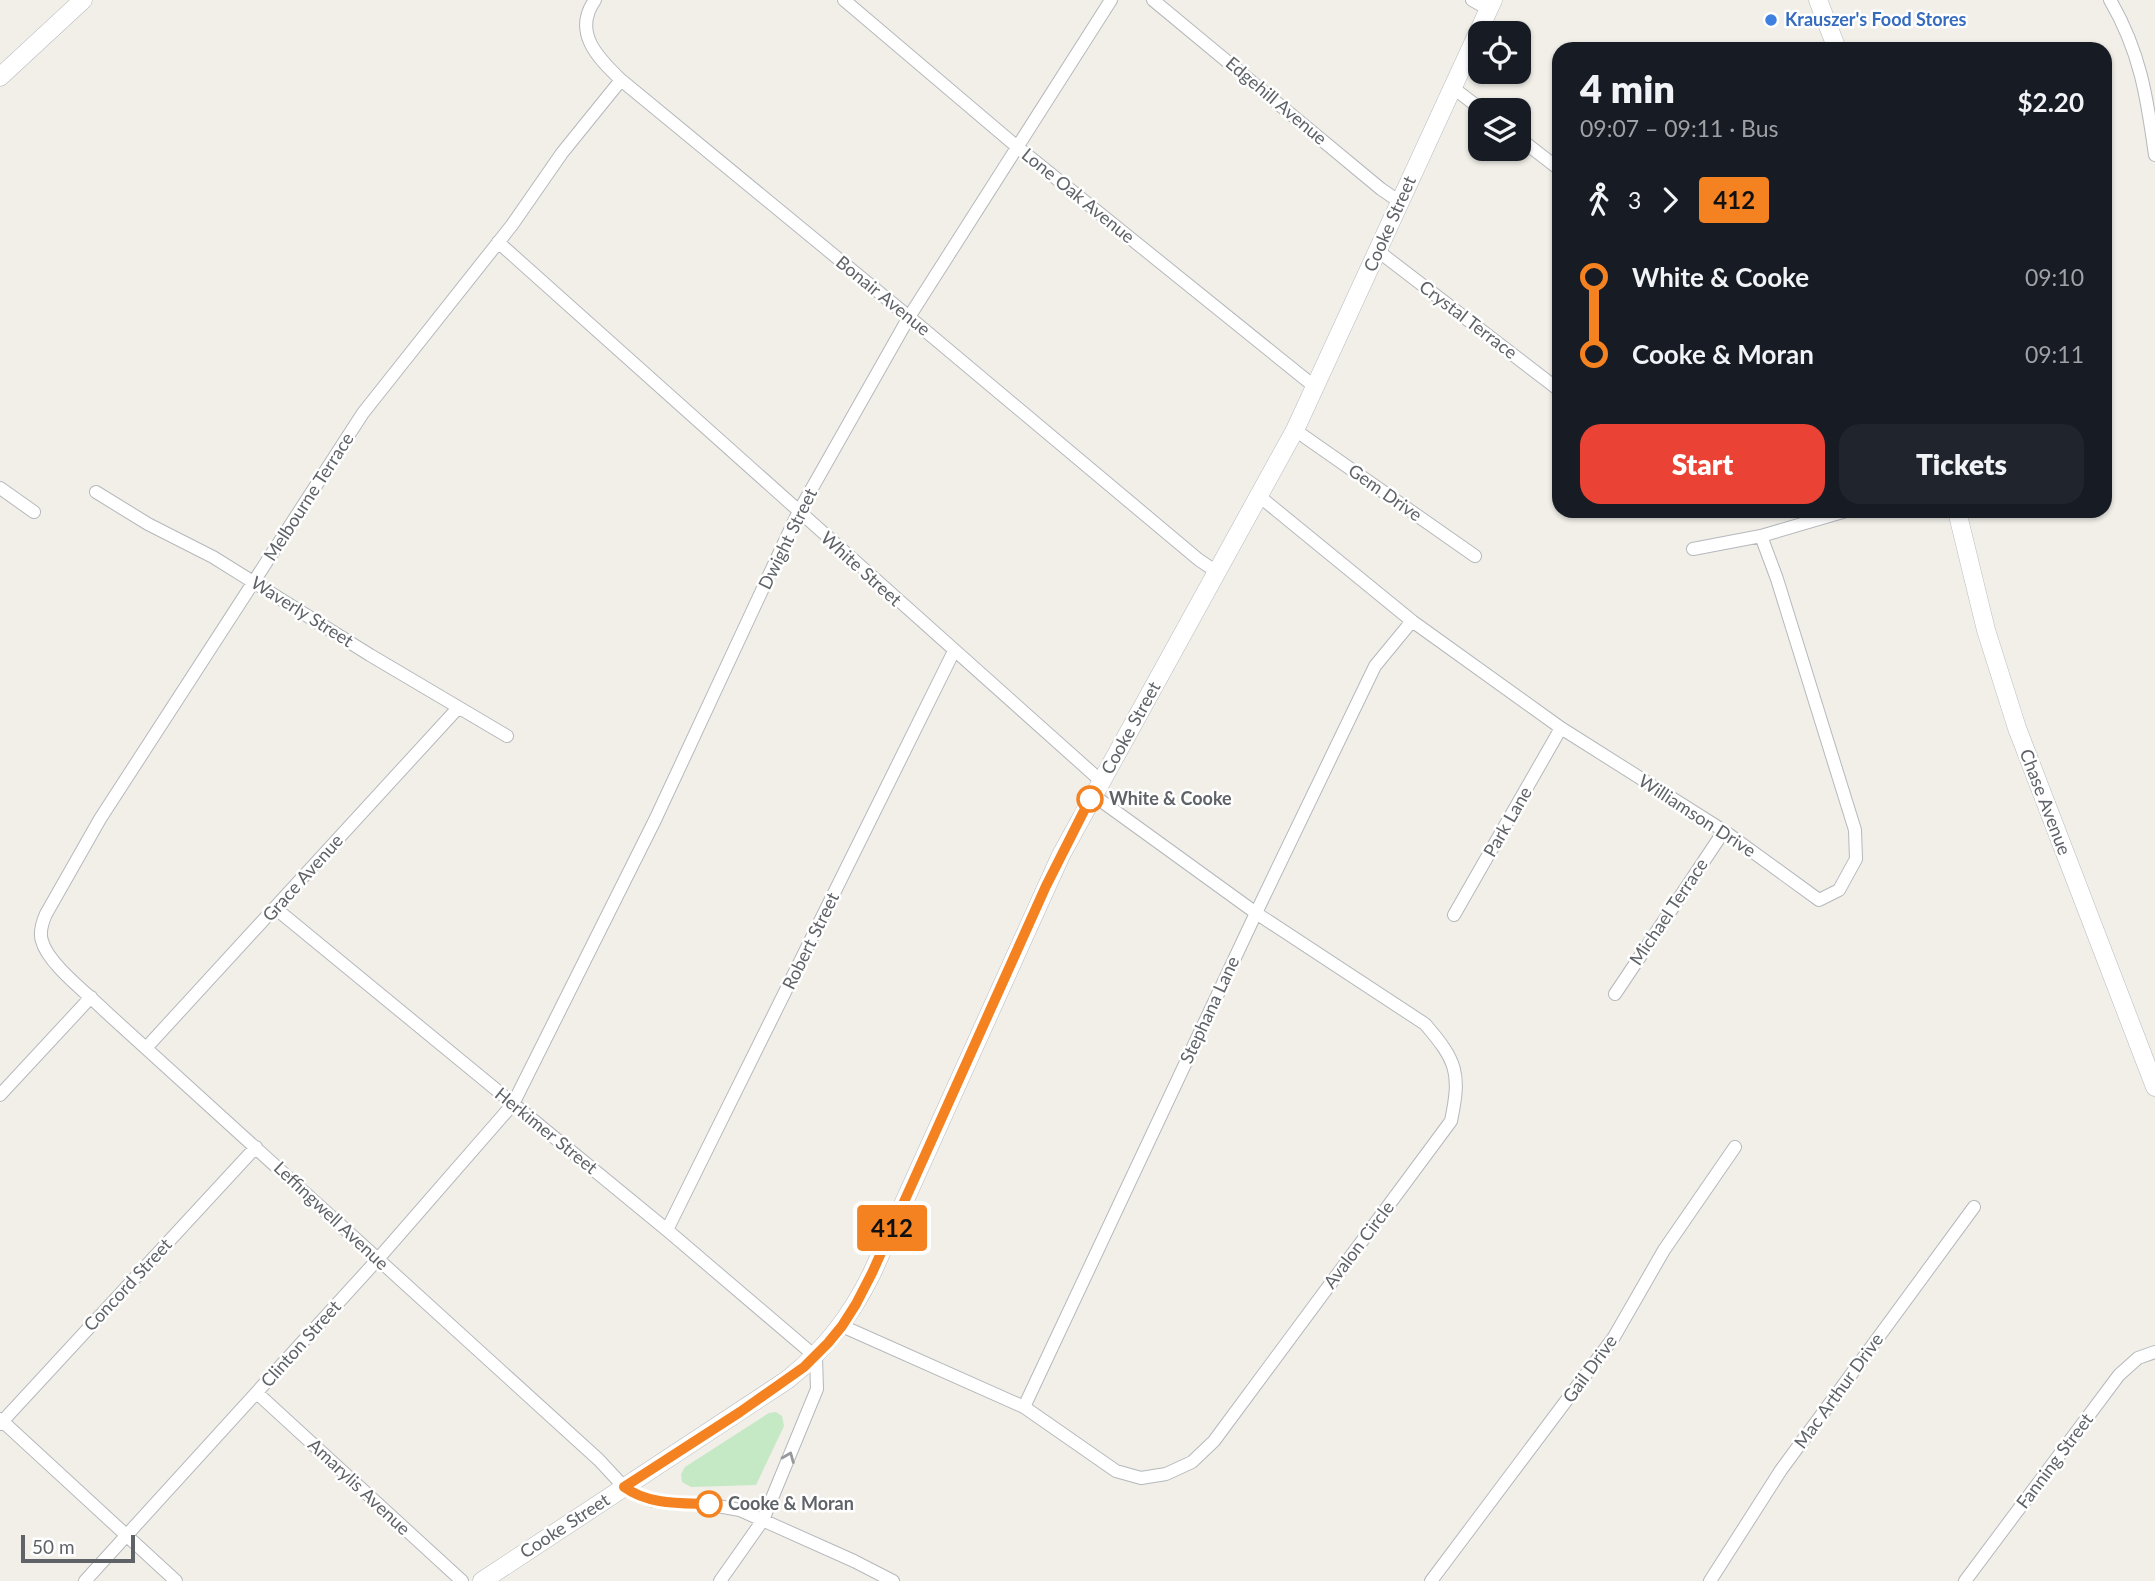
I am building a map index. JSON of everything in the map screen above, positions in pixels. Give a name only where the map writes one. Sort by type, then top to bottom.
[{"type":"main road","points":[[0,77],[83,0]]},
{"type":"main road","points":[[1818,0],[1834,42]]},
{"type":"main road","name":"Cooke Street","points":[[482,1581],[770,1392],[816,1357],[842,1326],[872,1273],[1035,910],[1097,788],[1295,430],[1491,4]]},
{"type":"main road","name":"Chase Avenue","points":[[1959,518],[1989,640],[2012,716],[2155,1087]]},
{"type":"street","name":"Bonair Avenue","points":[[594,0],[586,16],[586,31],[601,60],[621,79],[1177,542],[1217,572]]},
{"type":"street","name":"Lone Oak Avenue","points":[[844,0],[1016,146],[1315,387]]},
{"type":"street","name":"Dwight Street","points":[[513,1104],[655,820],[799,513],[909,317],[1111,0]]},
{"type":"street","name":"Edgehill Avenue","points":[[1153,0],[1400,202]]},
{"type":"street","points":[[1472,0],[1491,4]]},
{"type":"street","points":[[2110,0],[2124,25],[2145,85],[2155,155]]},
{"type":"street","name":"Melbourne Terrace","points":[[41,941],[46,915],[89,838],[363,413],[498,242],[562,153],[621,79]]},
{"type":"street","points":[[1452,87],[1468,99]]},
{"type":"street","points":[[1531,147],[1552,164]]},
{"type":"street","name":"White Street","points":[[498,242],[954,651],[1097,788]]},
{"type":"street","name":"Crystal Terrace","points":[[1378,251],[1552,385]]},
{"type":"street","name":"Gem Drive","points":[[1295,430],[1475,556]]},
{"type":"street","points":[[0,488],[34,512]]},
{"type":"street","name":"Waverly Street","points":[[96,492],[254,581],[360,649],[507,736]]},
{"type":"street","name":"Williamson Drive","points":[[1259,496],[1412,621],[1562,728],[1724,831],[1819,900],[1839,890],[1856,859],[1855,830],[1761,536]]},
{"type":"street","points":[[1693,550],[1761,536],[1822,518]]},
{"type":"street","name":"Stephana Lane","points":[[1024,1407],[1375,666],[1412,621]]},
{"type":"street","name":"Robert Street","points":[[667,1230],[954,651]]},
{"type":"street","name":"Grace Avenue","points":[[146,1048],[458,708]]},
{"type":"street","name":"Park Lane","points":[[1454,915],[1562,728]]},
{"type":"street","name":"Avalon Circle","points":[[842,1326],[1024,1407],[1116,1471],[1141,1478],[1166,1474],[1192,1462],[1214,1440],[1451,1121],[1457,1093],[1455,1066],[1442,1043],[1425,1024],[1256,913],[1097,788]]},
{"type":"street","name":"Michael Terrace","points":[[1615,994],[1724,831]]},
{"type":"street","name":"Herkimer Street","points":[[275,908],[667,1230],[816,1357]]},
{"type":"street","name":"Leffingwell Avenue","points":[[41,941],[50,957],[91,997],[589,1451],[624,1487]]},
{"type":"street","points":[[0,1095],[91,997]]},
{"type":"street","name":"Clinton Street","points":[[85,1581],[378,1259],[513,1104]]},
{"type":"street","name":"Concord Street","points":[[1,1421],[256,1147]]},
{"type":"street","name":"Gail Drive","points":[[1431,1581],[1614,1337],[1664,1250],[1735,1147]]},
{"type":"street","name":"Mac Arthur Drive","points":[[1710,1581],[1781,1470],[1974,1207]]},
{"type":"street","name":"Fanning Street","points":[[1965,1581],[2119,1374],[2138,1359],[2155,1352]]},
{"type":"street","points":[[720,1581],[763,1520],[817,1390],[816,1357]]},
{"type":"street","name":"Amarylis Avenue","points":[[257,1393],[462,1581]]},
{"type":"street","points":[[1,1421],[176,1581]]},
{"type":"street","points":[[624,1487],[645,1499],[722,1506],[763,1520],[854,1560],[893,1581]]},
{"type":"green space","points":[[776,1412],[782,1416],[784,1426],[756,1485],[691,1487],[682,1482],[681,1474],[685,1467],[769,1413]]},
{"type":"bus line","name":"412","points":[[709,1504],[653,1501],[624,1487],[804,1367],[828,1343],[850,1314],[872,1273],[1046,886],[1090,799]]},
{"type":"place","name":"Krauszer's Food Stores","points":[[1771,20]]},
{"type":"place","name":"White & Cooke","points":[[1090,799]]},
{"type":"place","name":"Cooke & Moran","points":[[709,1504]]}]
